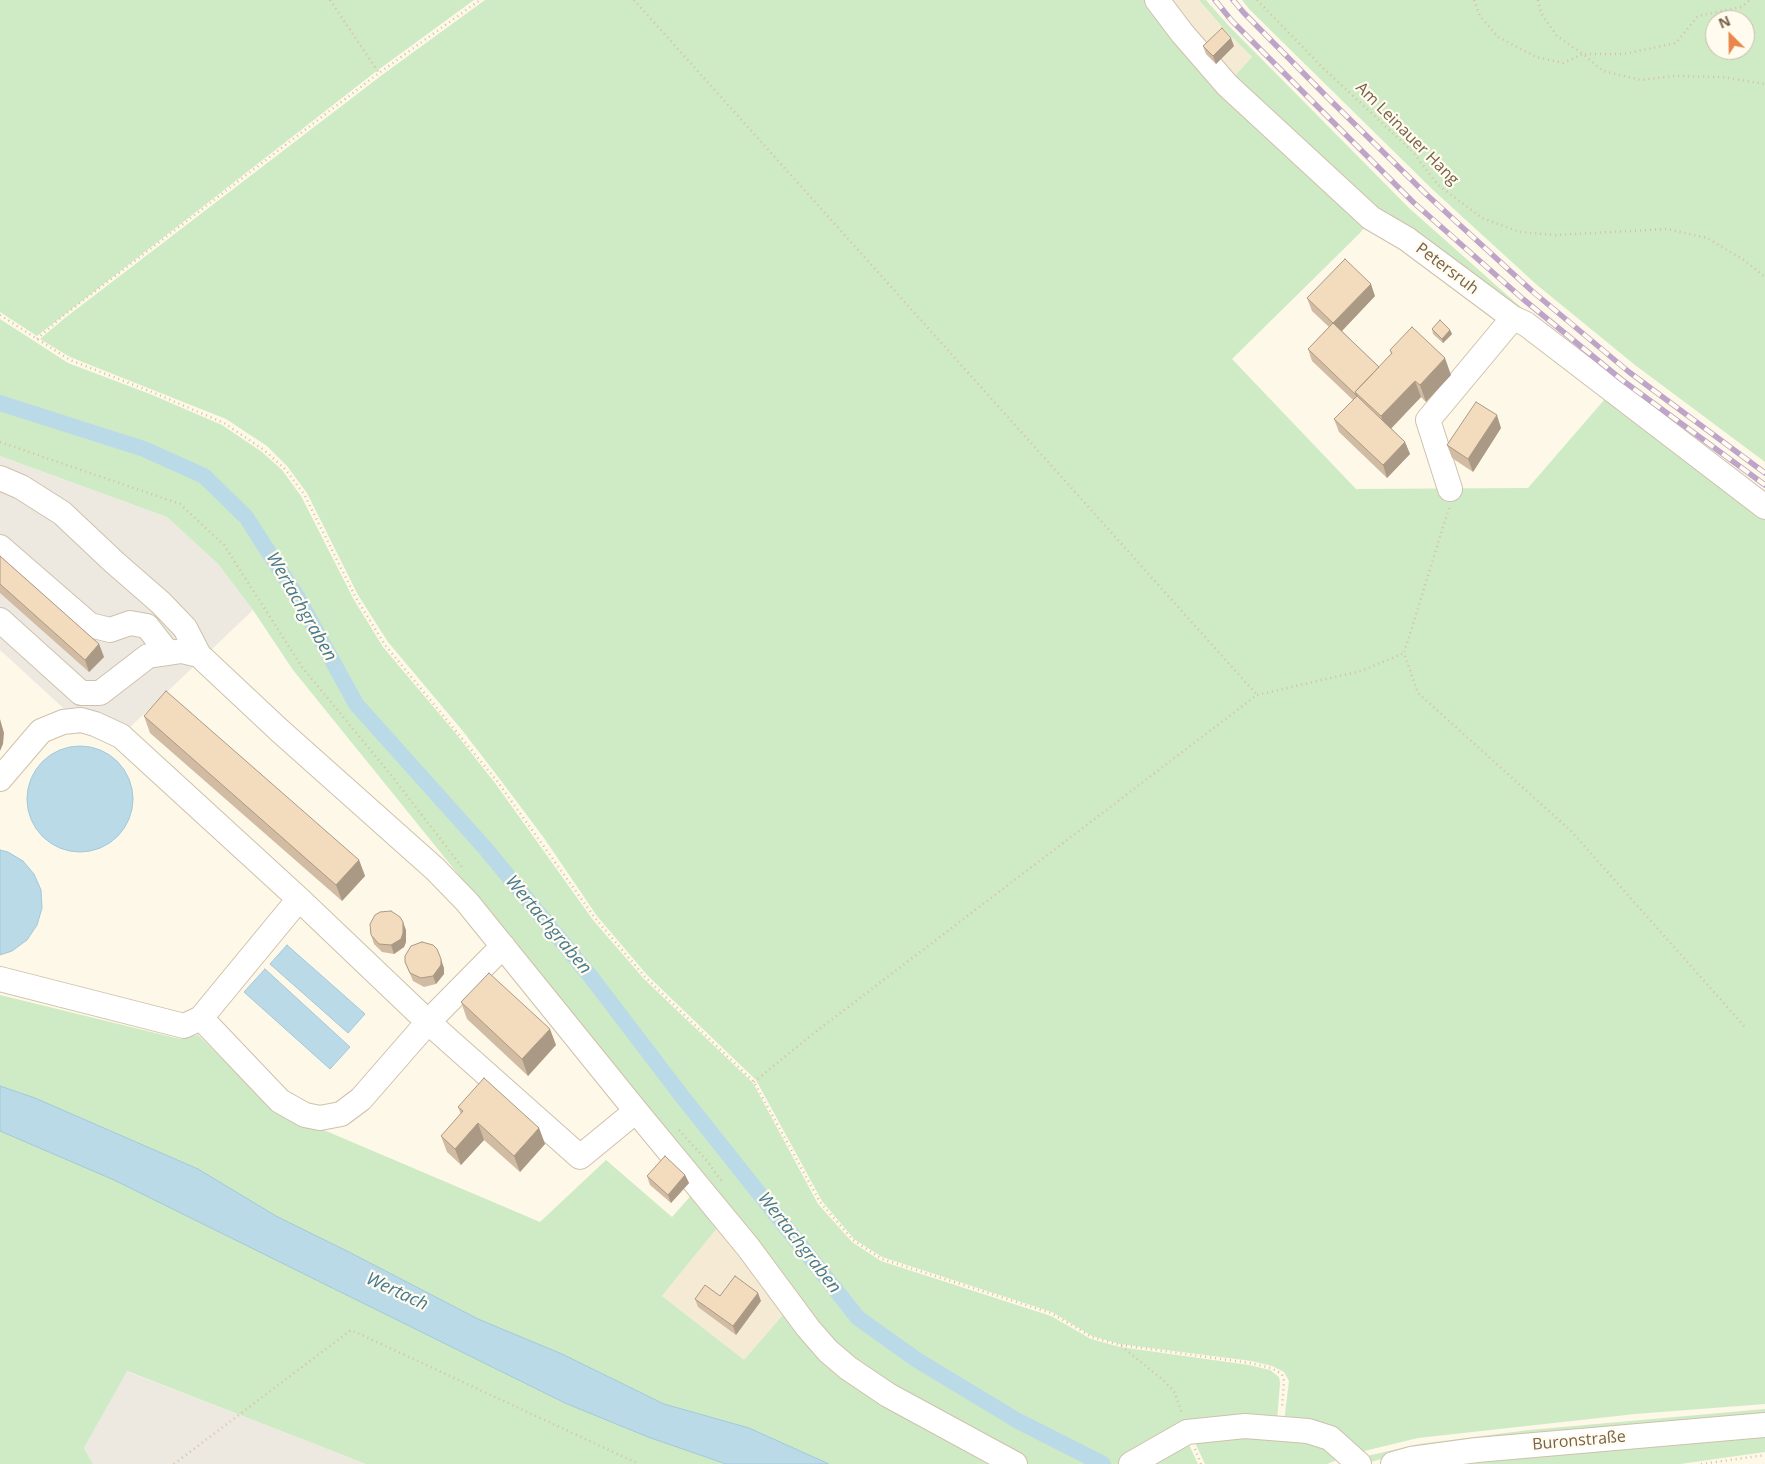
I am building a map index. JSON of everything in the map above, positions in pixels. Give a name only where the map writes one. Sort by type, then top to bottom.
[{"type":"street","name":"Petersruh","points":[[1157,0],[1182,33],[1227,85],[1371,218],[1407,239],[1513,318],[1526,324],[1765,507]]},
{"type":"street","points":[[1450,489],[1428,420],[1513,318]]},
{"type":"street","points":[[0,478],[21,487],[62,513],[114,562],[162,603],[185,628],[200,656],[279,730],[435,869],[467,902],[748,1247],[808,1328],[828,1351],[848,1368],[888,1395],[1014,1464]]},
{"type":"street","points":[[0,547],[90,625],[110,630],[130,623],[147,626],[168,652]]},
{"type":"street","points":[[0,620],[80,693],[100,693],[148,656],[182,651],[200,656]]},
{"type":"street","points":[[0,779],[40,731],[63,722],[81,720],[121,736],[299,899],[428,1022],[580,1157],[636,1111]]},
{"type":"street","points":[[0,980],[184,1026],[201,1018],[299,899]]},
{"type":"street","points":[[201,1018],[280,1101],[305,1115],[320,1118],[341,1114],[361,1100],[428,1022],[503,946]]},
{"type":"street","name":"Buronstraße","points":[[1393,1464],[1411,1459],[1477,1450],[1765,1425]]},
{"type":"street","points":[[1132,1463],[1187,1432],[1245,1426],[1308,1430],[1330,1438],[1359,1464]]},
{"type":"path","points":[[330,0],[379,73]]},
{"type":"path","points":[[37,339],[63,316],[379,73],[480,0]]},
{"type":"path","points":[[634,0],[1257,696]]},
{"type":"path","name":"Am Leinauer Hang","points":[[1257,0],[1322,67],[1412,151],[1438,185],[1482,218],[1520,232],[1556,235],[1667,229],[1691,234],[1707,238],[1744,260],[1765,277]]},
{"type":"path","points":[[1474,0],[1480,16],[1498,37],[1536,57],[1563,63],[1583,54],[1624,54],[1676,42],[1698,16],[1741,8],[1750,0]]},
{"type":"path","points":[[1538,0],[1541,12],[1557,36],[1603,71],[1641,80],[1673,76],[1723,77],[1765,84]]},
{"type":"path","points":[[0,316],[70,360],[224,423],[264,450],[285,469],[304,494],[356,598],[385,645],[497,780],[595,918],[646,978],[754,1082],[820,1202],[853,1240],[882,1258],[1051,1313],[1092,1337],[1120,1345],[1250,1363],[1271,1368],[1282,1374],[1284,1381],[1280,1428]]},
{"type":"path","points":[[0,442],[180,504],[224,545],[302,667],[391,775],[467,873]]},
{"type":"path","points":[[1450,489],[1449,510],[1404,653],[1418,693],[1571,831],[1745,1027]]},
{"type":"path","points":[[754,1082],[814,1034],[1257,696],[1361,671],[1404,653]]},
{"type":"path","points":[[675,1126],[707,1161],[728,1190]]},
{"type":"path","points":[[174,1464],[351,1330],[639,1464]]},
{"type":"path","points":[[1120,1345],[1174,1391],[1187,1432]]},
{"type":"path","points":[[1701,1464],[1765,1455]]},
{"type":"shaded area","points":[[1159,0],[1199,0],[1252,57],[1229,82]]},
{"type":"shaded area","points":[[0,456],[167,517],[218,564],[253,610],[126,731],[73,717],[0,650]]},
{"type":"shaded area","points":[[722,1222],[789,1308],[744,1361],[662,1296]]},
{"type":"shaded area","points":[[126,1371],[366,1464],[93,1464],[84,1448]]},
{"type":"green space","points":[[0,0],[474,0],[374,73],[37,336],[0,312]]},
{"type":"green space","points":[[485,0],[1154,0],[1370,220],[1360,233],[1232,359],[1356,489],[1528,488],[1611,392],[1765,511],[1765,1404],[1635,1414],[1418,1438],[1360,1452],[1284,1422],[1289,1381],[1284,1372],[1272,1366],[1251,1361],[1120,1344],[1092,1336],[1052,1312],[882,1257],[854,1239],[822,1201],[756,1080],[648,976],[597,916],[544,838],[499,778],[462,730],[388,642],[358,595],[307,493],[287,466],[267,446],[226,419],[70,357],[40,339],[382,75]]},
{"type":"green space","points":[[1199,0],[1206,0],[1228,25],[1409,208],[1516,303],[1617,385],[1408,237],[1229,82],[1252,57]]},
{"type":"green space","points":[[1242,0],[1765,0],[1765,462],[1635,365],[1537,285],[1432,189]]},
{"type":"green space","points":[[0,319],[68,363],[150,394],[222,425],[262,452],[282,470],[301,496],[354,600],[383,647],[495,783],[593,920],[644,979],[753,1083],[818,1204],[852,1242],[881,1261],[1051,1316],[1091,1339],[1120,1347],[1249,1365],[1270,1370],[1279,1377],[1280,1383],[1277,1421],[1246,1421],[1124,1464],[1024,1464],[851,1364],[293,670],[253,610],[218,564],[167,517],[0,456]]},
{"type":"green space","points":[[0,995],[180,1039],[198,1035],[272,1108],[540,1222],[606,1160],[672,1217],[696,1190],[722,1222],[662,1296],[744,1360],[789,1308],[804,1333],[1005,1464],[829,1464],[749,1428],[664,1404],[562,1354],[478,1319],[276,1216],[198,1169],[35,1098],[0,1086]]},
{"type":"green space","points":[[0,1131],[114,1180],[565,1403],[648,1437],[726,1464],[366,1464],[127,1371],[84,1448],[93,1464],[0,1464]]},
{"type":"green space","points":[[1765,1409],[1765,1416],[1409,1452],[1370,1462],[1367,1456],[1419,1444],[1529,1430]]},
{"type":"green space","points":[[1765,1433],[1765,1452],[1680,1464],[1430,1464]]},
{"type":"green space","points":[[1192,1436],[1306,1436],[1342,1458],[1327,1464],[1205,1464]]},
{"type":"green space","points":[[1186,1438],[1198,1464],[1139,1464]]},
{"type":"water","points":[[80,746],[100,750],[117,762],[129,779],[133,799],[129,819],[117,836],[100,848],[80,852],[60,848],[43,836],[31,819],[27,799],[31,779],[43,762],[60,750]]},
{"type":"water","points":[[0,850],[8,852],[23,861],[34,874],[41,890],[42,908],[37,925],[27,940],[12,951],[0,955]]},
{"type":"water","points":[[287,945],[365,1014],[348,1033],[270,964]]},
{"type":"water","points":[[265,969],[350,1047],[330,1069],[244,992]]},
{"type":"water","name":"Wertach","points":[[0,1086],[35,1098],[198,1169],[276,1216],[478,1319],[562,1354],[664,1404],[749,1428],[829,1464],[726,1464],[648,1437],[565,1403],[114,1180],[0,1131]]},
{"type":"building","points":[[1222,28],[1231,38],[1213,56],[1203,46]]},
{"type":"building","points":[[1345,259],[1371,284],[1333,323],[1307,298]]},
{"type":"building","points":[[1440,320],[1450,330],[1442,339],[1432,329]]},
{"type":"building","points":[[1333,323],[1379,367],[1355,392],[1357,396],[1308,349]]},
{"type":"building","points":[[1412,327],[1445,358],[1420,385],[1415,381],[1381,416],[1355,392],[1392,353],[1390,350]]},
{"type":"building","points":[[1357,396],[1405,442],[1383,465],[1334,419]]},
{"type":"building","points":[[1476,402],[1497,415],[1468,459],[1447,445]]},
{"type":"building","points":[[0,556],[99,644],[85,660],[0,584]]},
{"type":"building","points":[[166,691],[359,860],[336,885],[144,716]]},
{"type":"building","points":[[391,911],[400,917],[403,922],[401,939],[391,945],[379,944],[371,935],[370,924],[375,915],[380,912]]},
{"type":"building","points":[[422,942],[433,945],[437,949],[441,965],[433,976],[421,978],[410,973],[405,962],[405,956],[411,946]]},
{"type":"building","points":[[489,973],[550,1029],[522,1059],[461,1002]]},
{"type":"building","points":[[484,1078],[539,1128],[514,1156],[478,1123],[455,1149],[441,1136],[463,1111],[458,1107]]},
{"type":"building","points":[[665,1156],[685,1175],[668,1195],[647,1176]]},
{"type":"building","points":[[735,1276],[758,1293],[733,1326],[695,1299],[705,1285],[720,1296]]},
{"type":"waterway","name":"Wertachgraben","points":[[0,403],[144,449],[204,476],[246,517],[298,598],[356,704],[485,848],[591,977],[681,1095],[858,1318],[917,1360],[1018,1421],[1103,1464]]},
{"type":"railway","points":[[1215,0],[1232,21],[1413,202],[1523,299],[1622,380],[1765,485]]},
{"type":"railway","points":[[1233,0],[1328,98],[1427,195],[1532,291],[1629,372],[1765,473]]}]
